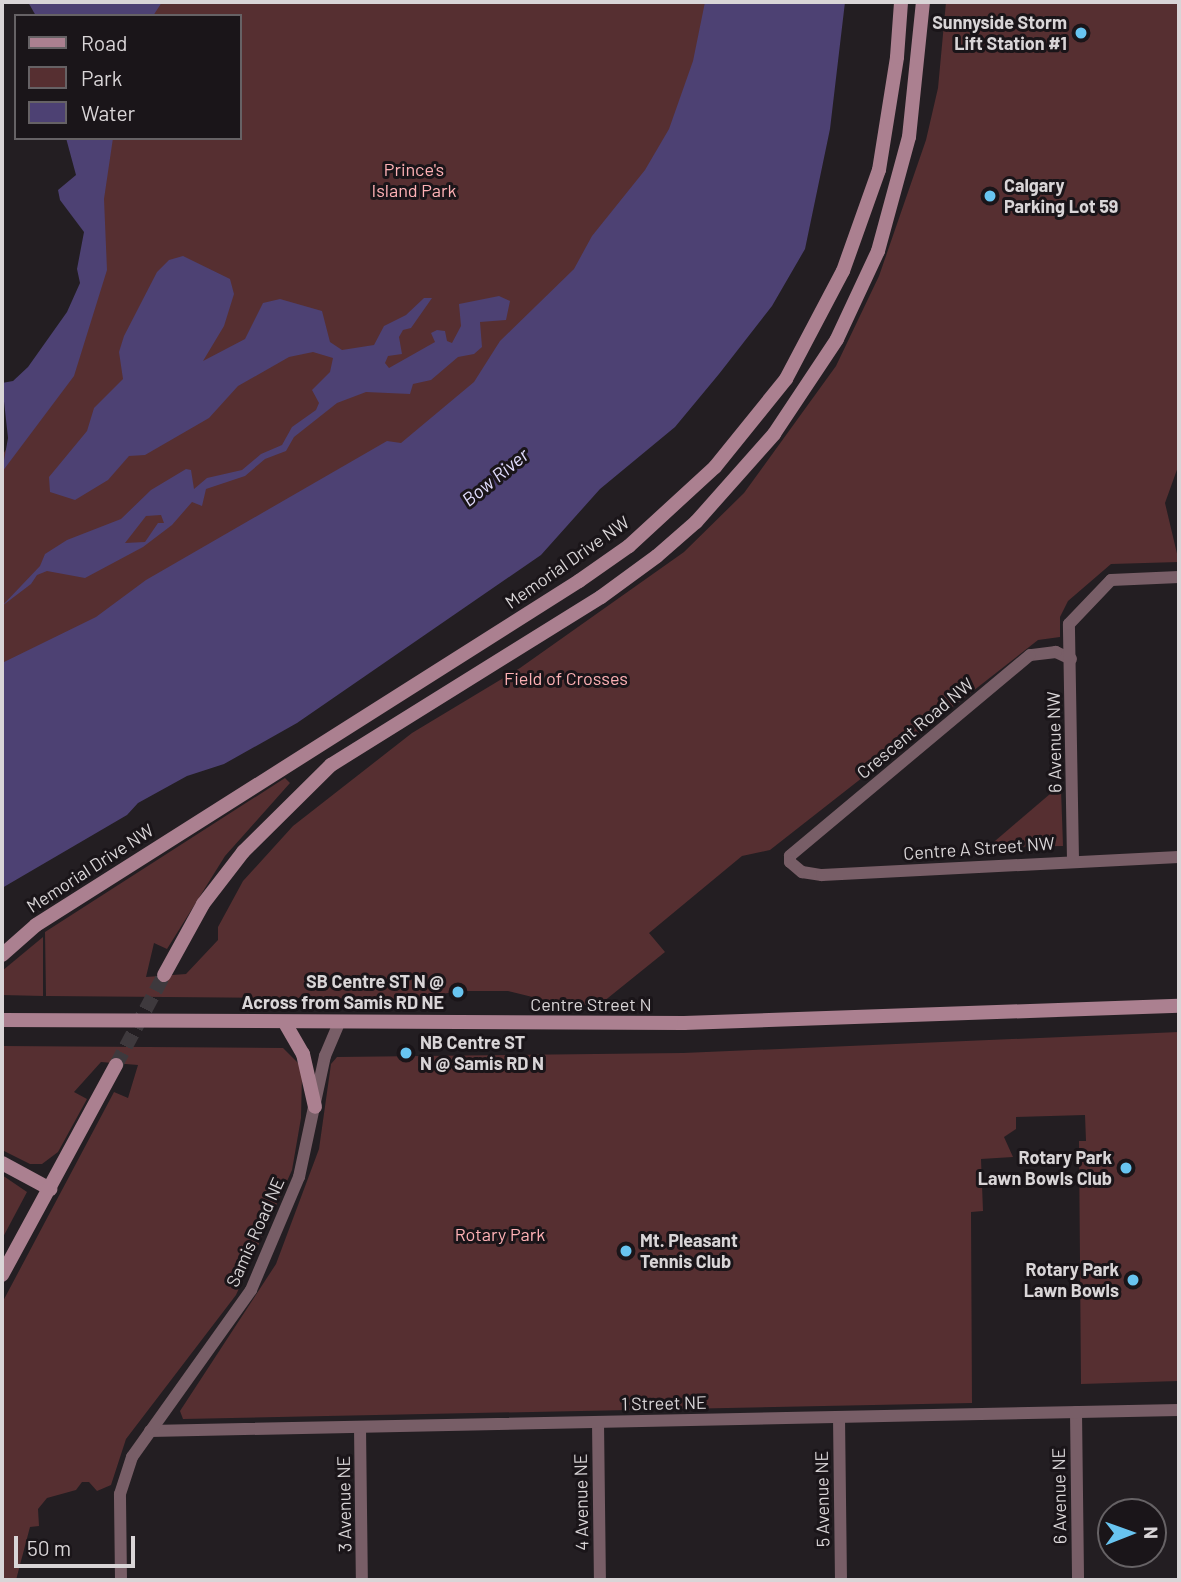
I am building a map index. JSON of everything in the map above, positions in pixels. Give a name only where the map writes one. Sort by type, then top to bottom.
[{"type":"main road","name":"Memorial Drive NW","points":[[2,955],[36,925],[579,581],[629,546],[715,467],[786,379],[843,271],[878,170],[895,69],[901,2]]},
{"type":"main road","points":[[164,975],[203,904],[243,852],[331,765],[601,597],[657,556],[696,522],[774,434],[836,339],[878,251],[909,137],[923,2]]},
{"type":"main road","name":"Centre Street N","points":[[2,1020],[684,1023],[1179,1006]]},
{"type":"main road","points":[[285,1023],[303,1054],[315,1107]]},
{"type":"main road","points":[[2,1275],[116,1065]]},
{"type":"main road","points":[[2,1163],[50,1189]]},
{"type":"street","name":"6 Avenue NW","points":[[1073,860],[1069,624],[1111,580],[1179,577]]},
{"type":"street","name":"Crescent Road NW","points":[[790,856],[1018,664],[1045,651],[1070,659]]},
{"type":"street","name":"Centre A Street NW","points":[[790,856],[802,872],[822,875],[1179,856]]},
{"type":"street","name":"Samis Road NE","points":[[121,1580],[120,1494],[132,1457],[251,1290],[299,1177],[325,1056],[340,1023]]},
{"type":"street","name":"1 Street NE","points":[[150,1431],[1179,1410]]},
{"type":"street","name":"6 Avenue NE","points":[[1076,1412],[1078,1580]]},
{"type":"street","name":"5 Avenue NE","points":[[839,1417],[841,1580]]},
{"type":"street","name":"4 Avenue NE","points":[[598,1422],[600,1580]]},
{"type":"street","name":"3 Avenue NE","points":[[360,1427],[362,1580]]},
{"type":"green space","name":"Prince's Island Park","points":[[155,2],[709,2],[706,31],[673,133],[599,248],[478,385],[401,449],[2,670],[2,456],[92,308],[100,140],[242,140],[242,14],[146,14]]},
{"type":"green space","name":"Field of Crosses","points":[[946,2],[1179,2],[1179,464],[1165,503],[1179,562],[1111,564],[1068,601],[1060,617],[1060,637],[1038,640],[770,850],[742,856],[649,933],[665,952],[598,1006],[565,1005],[508,991],[460,991],[411,999],[46,996],[45,932],[285,778],[290,783],[225,856],[167,949],[154,943],[146,977],[186,974],[218,940],[218,927],[243,881],[293,826],[412,733],[520,668],[684,552],[744,493],[836,366],[879,276],[926,140],[938,88]]},
{"type":"green space","points":[[1057,788],[1061,789],[1063,846],[988,847]]},
{"type":"green space","points":[[43,937],[43,996],[2,995],[2,971]]},
{"type":"green space","name":"Rotary Park","points":[[1179,1032],[1179,1381],[1081,1384],[1079,1141],[1086,1141],[1085,1115],[1016,1117],[1016,1129],[1004,1137],[1013,1157],[981,1159],[983,1211],[971,1212],[972,1403],[183,1419],[180,1411],[276,1264],[319,1149],[331,1064],[337,1057],[683,1053]]},
{"type":"green space","points":[[2,1046],[283,1048],[300,1065],[302,1075],[301,1118],[292,1170],[236,1295],[126,1439],[111,1485],[97,1491],[89,1482],[82,1482],[76,1490],[47,1498],[38,1509],[39,1526],[30,1527],[16,1580],[2,1580],[2,1303],[114,1092],[128,1098],[138,1065],[101,1062],[74,1092],[87,1099],[58,1152],[42,1164],[30,1164],[2,1150]]},
{"type":"green space","points":[[2,1175],[27,1192],[2,1239]]},
{"type":"water","points":[[28,2],[162,2],[154,14],[35,14]]},
{"type":"water","name":"Bow River","points":[[705,2],[845,2],[830,129],[805,249],[772,306],[719,374],[675,427],[600,489],[541,555],[297,723],[224,764],[187,776],[138,803],[127,815],[2,888],[2,663],[96,617],[146,580],[387,441],[401,443],[474,382],[500,341],[574,269],[592,236],[645,170],[669,129],[693,61]]},
{"type":"water","points":[[67,140],[113,140],[104,199],[107,270],[74,376],[2,472],[8,438],[2,383],[13,381],[28,367],[67,312],[80,283],[77,269],[84,232],[60,200],[58,190],[76,175]]},
{"type":"water","points":[[183,256],[230,279],[234,294],[224,326],[203,361],[245,339],[263,303],[280,299],[322,311],[330,342],[342,350],[374,345],[384,326],[406,315],[424,298],[432,298],[411,328],[403,330],[399,337],[402,354],[388,356],[385,363],[389,368],[435,342],[431,333],[437,330],[445,331],[447,341],[452,343],[461,326],[459,304],[499,296],[510,301],[506,320],[480,322],[482,347],[474,354],[458,357],[431,380],[413,384],[410,394],[366,392],[337,403],[294,437],[286,451],[265,459],[245,476],[206,489],[202,506],[192,502],[172,525],[143,547],[85,578],[47,571],[37,575],[31,584],[2,606],[40,566],[45,554],[67,540],[121,519],[151,490],[186,469],[191,470],[194,489],[207,478],[242,470],[261,454],[282,445],[292,427],[316,410],[319,403],[312,390],[330,372],[333,358],[313,352],[289,357],[238,386],[209,418],[145,455],[129,456],[108,480],[75,500],[50,492],[49,477],[87,431],[94,408],[123,379],[119,352],[124,336],[157,272],[169,260]],"holes":[[[161,515],[164,523],[158,523],[145,542],[125,543],[146,516]]]},
{"type":"tunnel","points":[[116,1065],[164,975]]},
{"type":"place","name":"Sunnyside Storm Lift Station #1","points":[[1081,33]]},
{"type":"place","name":"Calgary Parking Lot 59","points":[[990,196]]},
{"type":"place","name":"SB Centre ST N @ Across from Samis RD NE","points":[[458,992]]},
{"type":"place","name":"NB Centre ST N @ Samis RD N","points":[[406,1053]]},
{"type":"place","name":"Rotary Park Lawn Bowls Club","points":[[1126,1168]]},
{"type":"place","name":"Mt. Pleasant Tennis Club","points":[[626,1251]]},
{"type":"place","name":"Rotary Park Lawn Bowls","points":[[1133,1280]]}]
